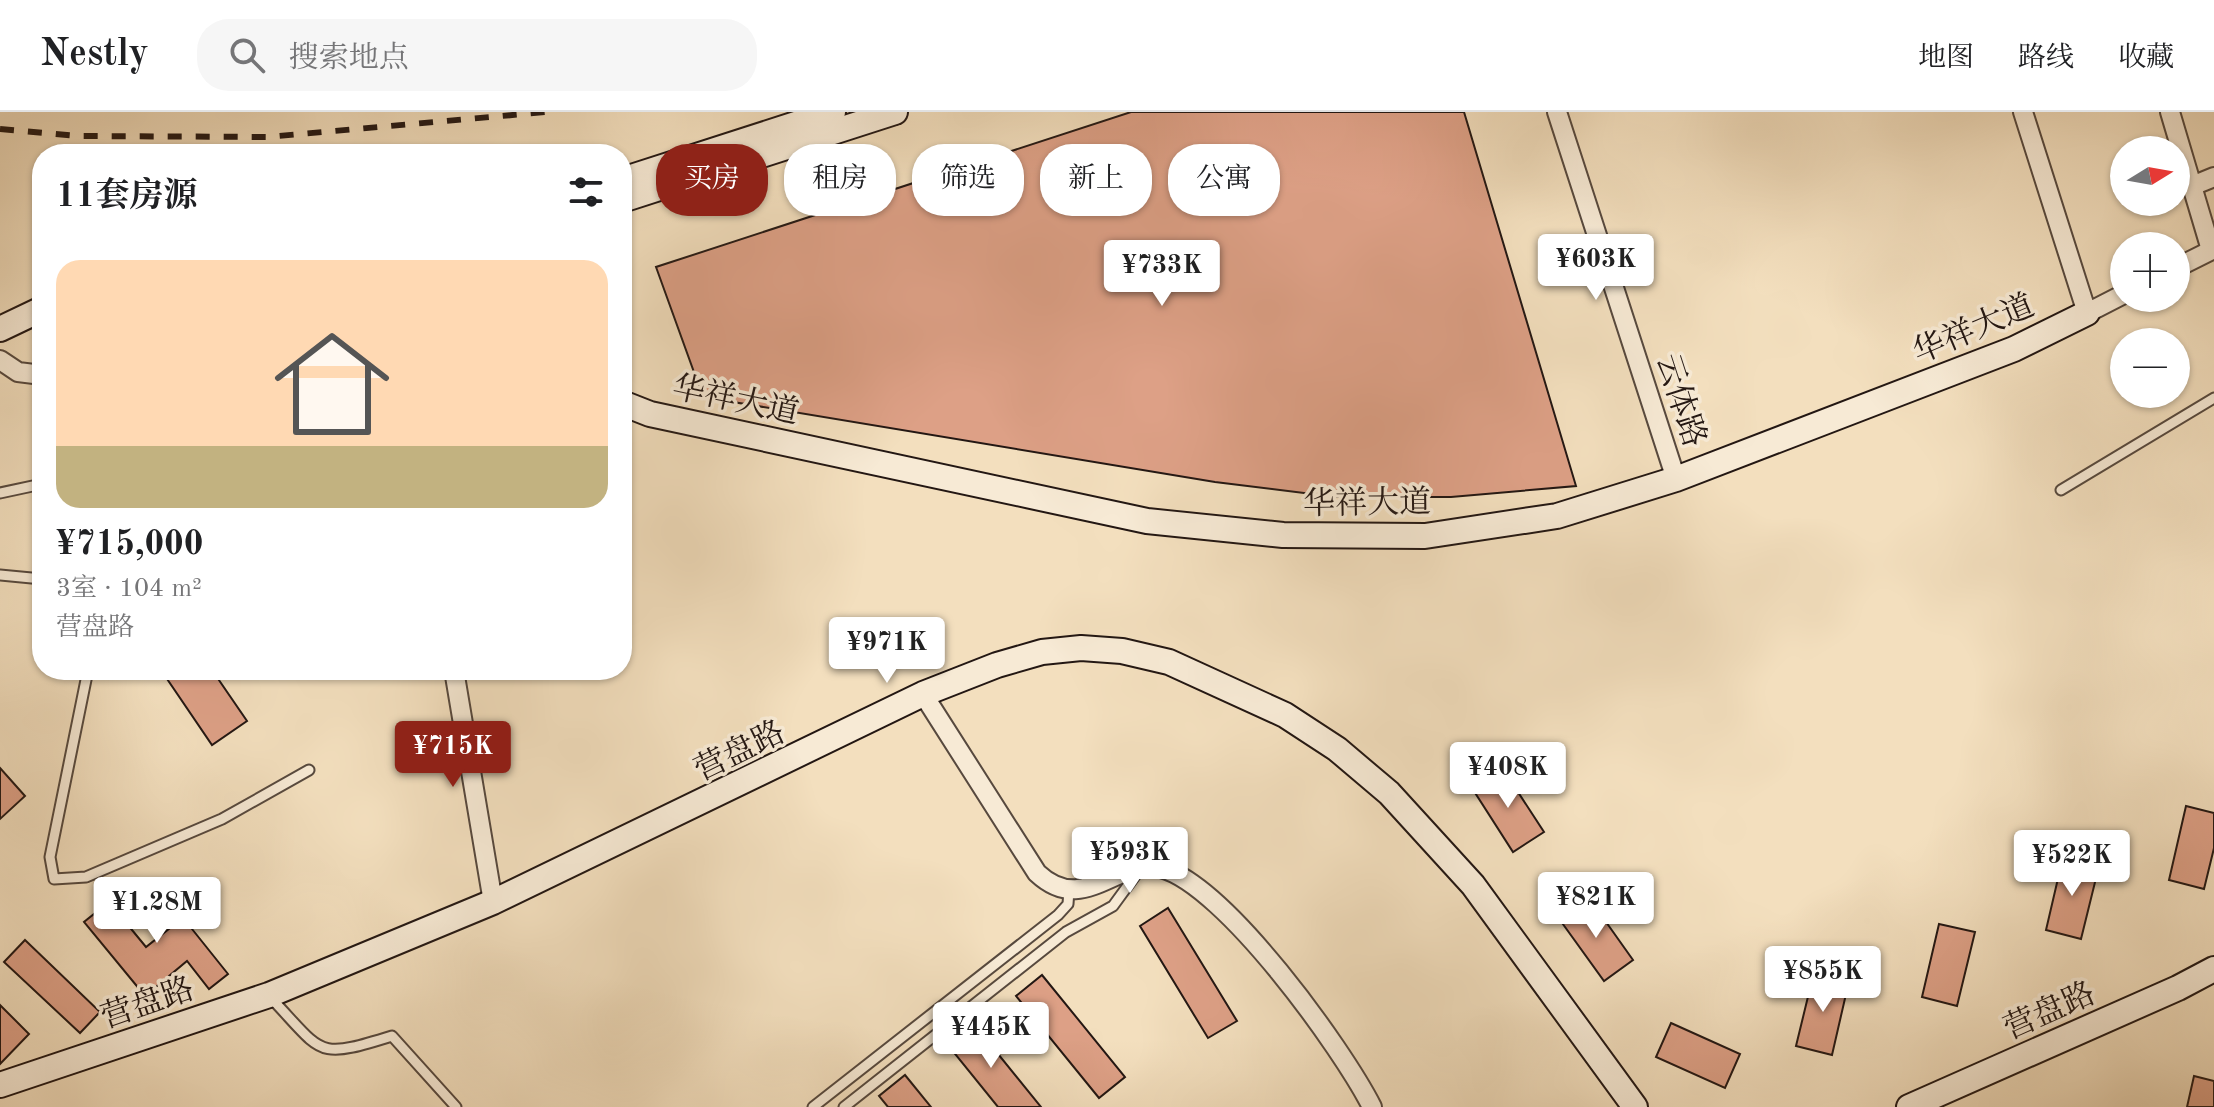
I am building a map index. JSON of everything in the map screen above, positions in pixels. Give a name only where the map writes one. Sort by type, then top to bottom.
[{"type":"street","points":[[632,177],[833,112]]},
{"type":"street","points":[[632,197],[895,112]]},
{"type":"street","name":"云体路","points":[[1557,112],[1676,479]]},
{"type":"street","points":[[2023,112],[2087,313],[2110,301]]},
{"type":"street","points":[[2170,112],[2212,250],[2190,261]]},
{"type":"street","points":[[2192,186],[2214,177]]},
{"type":"street","name":"华祥大道","points":[[632,407],[650,414],[1147,521],[1283,535],[1425,536],[1557,516],[1676,479],[2014,349],[2087,313]]},
{"type":"street","points":[[0,329],[32,314]]},
{"type":"street","points":[[0,346],[32,332]]},
{"type":"street","points":[[0,360],[18,372],[32,374]]},
{"type":"street","name":"营盘路","points":[[0,1085],[269,995],[493,902],[923,694],[997,665],[1042,652],[1081,648],[1122,651],[1169,662],[1285,715],[1337,749],[1389,793],[1473,885],[1635,1107]]},
{"type":"street","points":[[456,680],[493,902]]},
{"type":"street","points":[[923,694],[1037,873],[1052,887],[1069,890],[1112,880],[1142,867],[1162,869],[1191,883],[1239,926],[1351,1065],[1372,1107]]},
{"type":"street","name":"营盘路","points":[[1909,1107],[2178,988],[2214,969]]},
{"type":"lane","points":[[2061,490],[2214,398]]},
{"type":"lane","points":[[0,493],[32,486]]},
{"type":"lane","points":[[0,575],[32,578]]},
{"type":"lane","points":[[86,680],[50,857],[54,879],[86,877],[222,819],[309,770]]},
{"type":"lane","points":[[844,1107],[1066,932],[1113,906],[1142,867]]},
{"type":"lane","points":[[813,1107],[1058,915],[1068,904],[1069,890]]},
{"type":"lane","points":[[269,995],[318,1048],[343,1051],[392,1036],[456,1107]]},
{"type":"building","points":[[1131,112],[1464,112],[1576,486],[1451,497],[1336,497],[1215,482],[703,397],[656,267],[812,216],[896,216],[896,189],[912,183],[912,216],[1024,216],[1024,147]]},
{"type":"building","points":[[168,680],[219,680],[247,721],[212,745]]},
{"type":"building","points":[[0,768],[25,796],[0,819]]},
{"type":"building","points":[[1503,769],[1544,832],[1513,852],[1472,788]]},
{"type":"building","points":[[2186,806],[2214,813],[2214,848],[2204,889],[2169,880]]},
{"type":"building","points":[[2063,857],[2099,866],[2081,939],[2046,930]]},
{"type":"building","points":[[181,884],[199,907],[184,919],[228,974],[209,989],[187,961],[145,996],[84,922],[109,902],[146,947],[175,924],[157,902]]},
{"type":"building","points":[[1589,898],[1633,960],[1604,981],[1560,920]]},
{"type":"building","points":[[1168,908],[1237,1021],[1208,1038],[1140,926]]},
{"type":"building","points":[[1939,924],[1975,932],[1957,1006],[1922,997]]},
{"type":"building","points":[[25,940],[100,1012],[80,1033],[4,962]]},
{"type":"building","points":[[1814,972],[1849,981],[1832,1055],[1796,1046]]},
{"type":"building","points":[[1042,975],[1125,1077],[1099,1098],[1016,996]]},
{"type":"building","points":[[0,1005],[29,1034],[0,1064]]},
{"type":"building","points":[[973,1023],[1041,1107],[998,1107],[947,1044]]},
{"type":"building","points":[[1671,1023],[1740,1054],[1725,1088],[1656,1057]]},
{"type":"building","points":[[905,1075],[931,1107],[888,1107],[879,1096]]},
{"type":"building","points":[[2194,1076],[2214,1081],[2214,1107],[2187,1107]]},
{"type":"railway","points":[[0,129],[79,136],[267,137],[546,112]]}]
